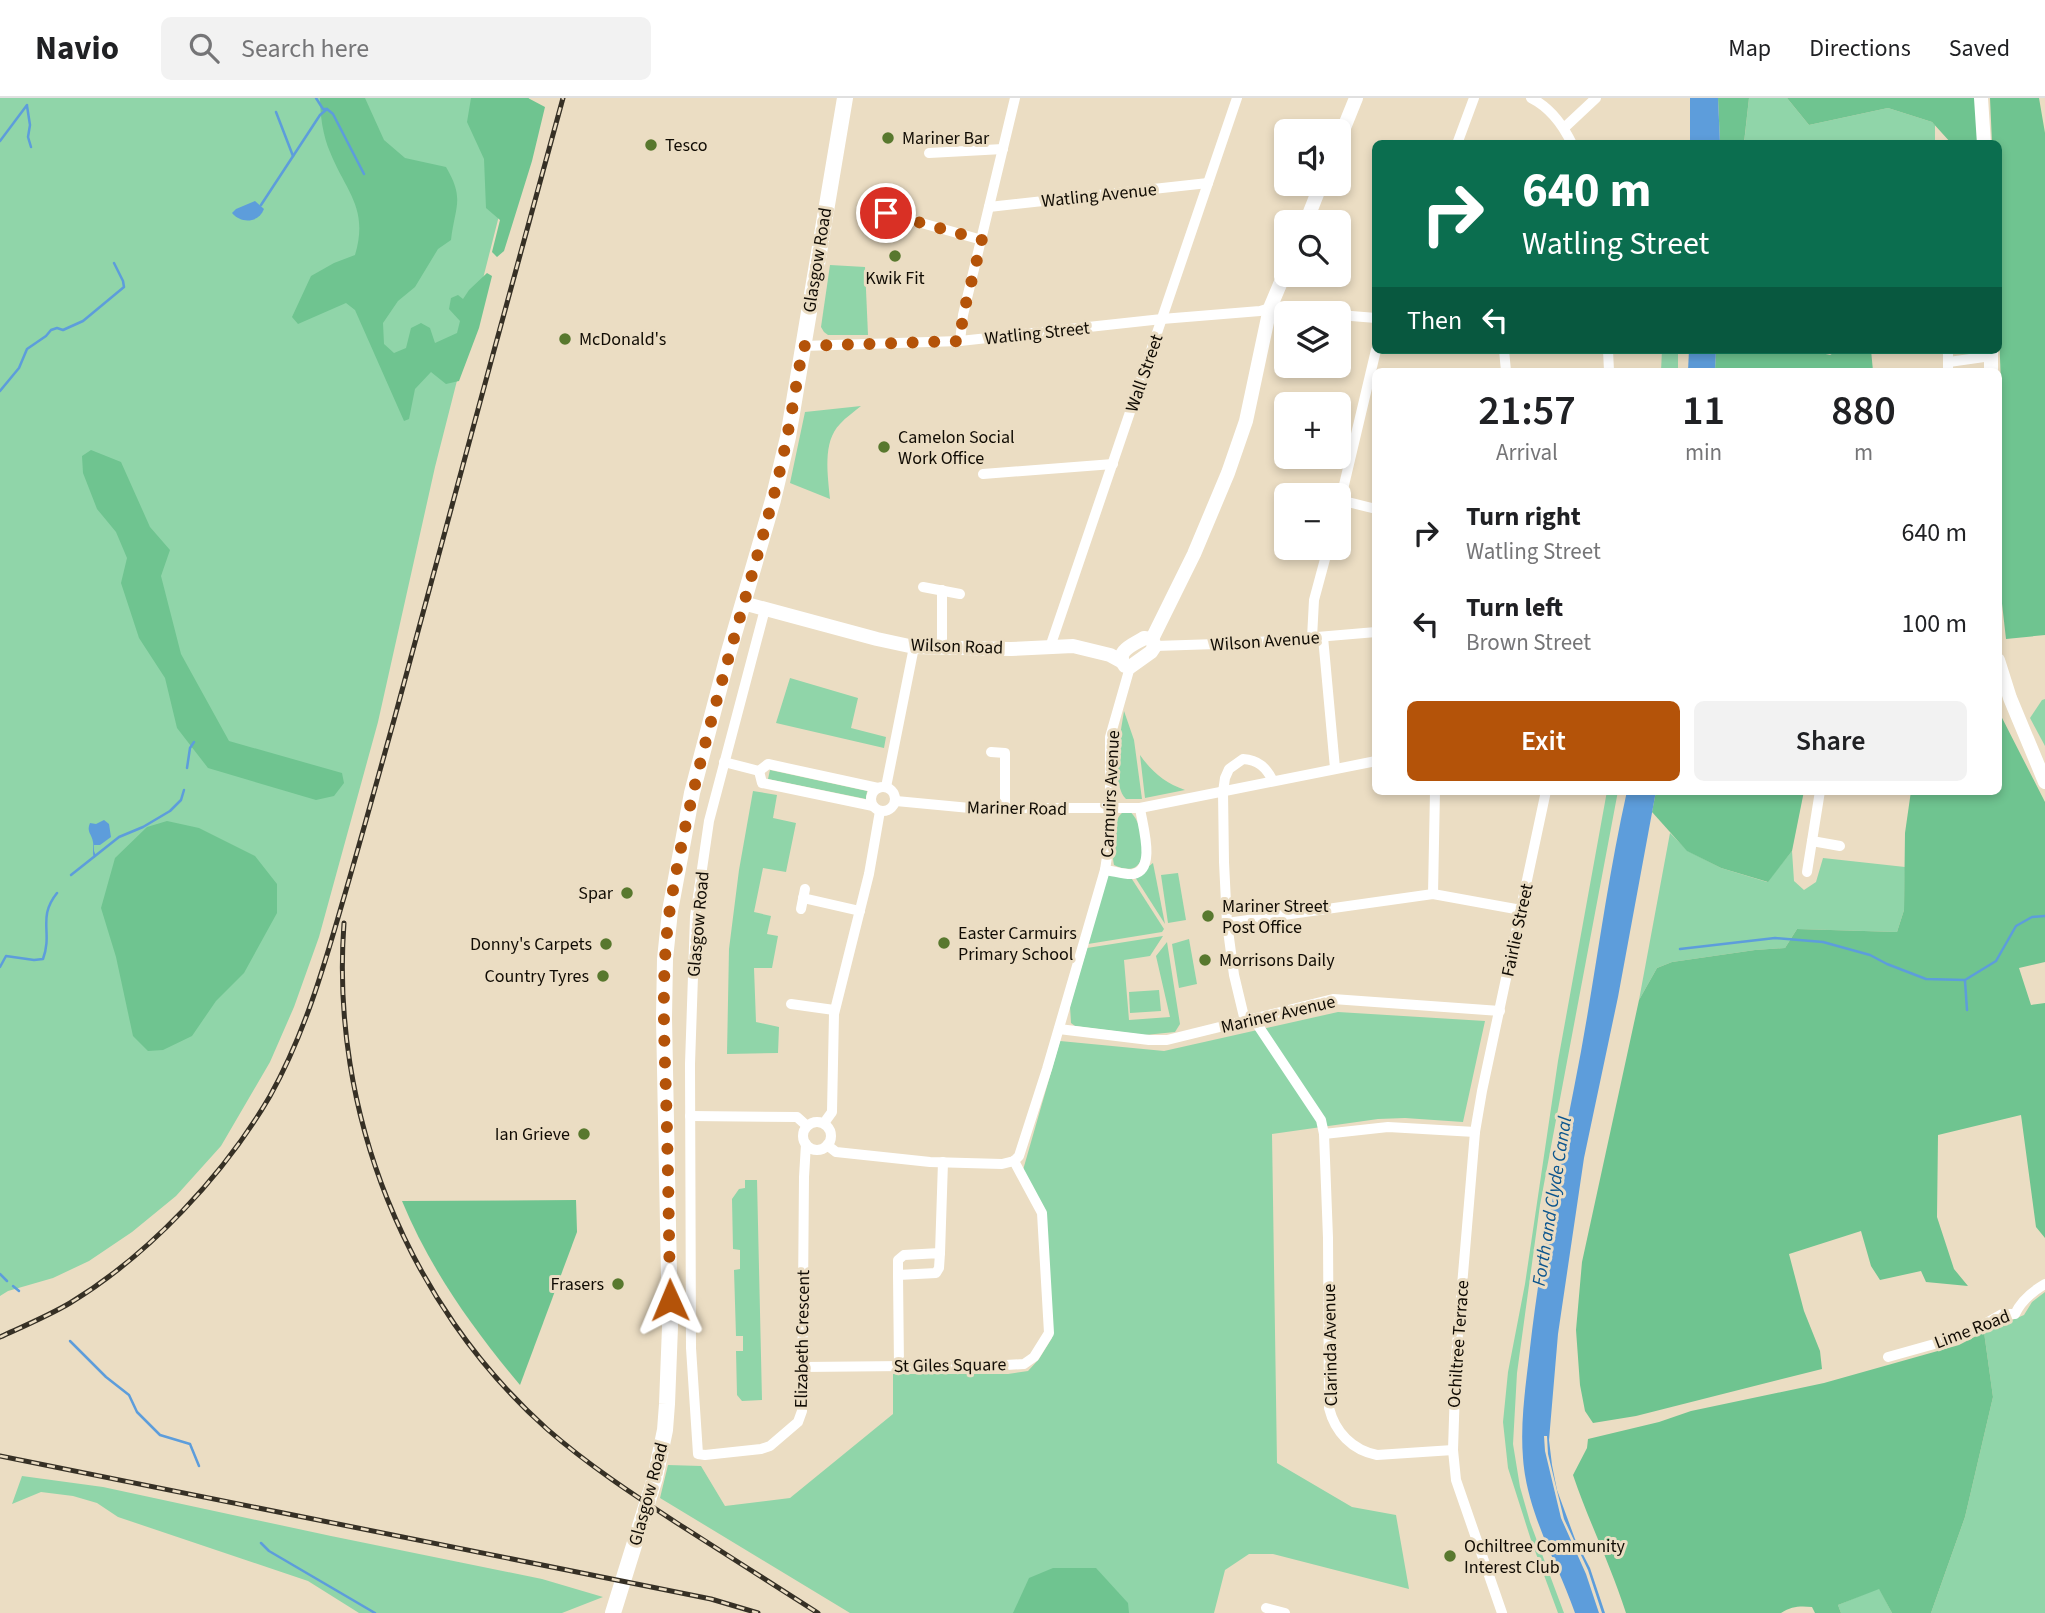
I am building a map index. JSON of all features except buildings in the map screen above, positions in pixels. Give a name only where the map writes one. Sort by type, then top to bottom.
[{"type":"main road","name":"Glasgow Road","points":[[613,1613],[655,1478],[665,1430],[670,1368],[664,1018],[665,959],[670,911],[692,793],[788,437],[845,98]]},
{"type":"street","points":[[960,341],[963,315],[1015,98]]},
{"type":"street","name":"Wall Street","points":[[1050,647],[1237,98]]},
{"type":"street","points":[[1348,119],[1356,98]]},
{"type":"street","points":[[1458,140],[1474,98]]},
{"type":"street","points":[[1531,98],[1540,103],[1564,128],[1570,140]]},
{"type":"street","points":[[1564,128],[1596,98]]},
{"type":"street","points":[[1981,98],[1984,140]]},
{"type":"street","points":[[929,153],[1003,149]]},
{"type":"street","name":"Watling Avenue","points":[[989,208],[1208,183]]},
{"type":"street","points":[[886,213],[982,240]]},
{"type":"street","points":[[1125,660],[1144,638],[1154,642],[1228,472],[1246,421],[1270,307],[1279,287]]},
{"type":"street","name":"Watling Street","points":[[803,346],[960,341],[1274,308]]},
{"type":"street","points":[[1351,317],[1372,318]]},
{"type":"street","points":[[1948,361],[1991,359]]},
{"type":"street","points":[[1346,483],[1370,406],[1372,387]]},
{"type":"street","points":[[983,474],[1112,464]]},
{"type":"street","points":[[1351,505],[1372,508]]},
{"type":"street","points":[[1325,560],[1314,600],[1335,768]]},
{"type":"street","points":[[923,587],[960,594]]},
{"type":"street","points":[[942,590],[942,648]]},
{"type":"street","name":"Wilson Road","points":[[743,603],[914,647],[1073,646],[1125,660]]},
{"type":"street","name":"Glasgow Road","points":[[698,1454],[691,1348],[690,1247],[690,1064],[695,917],[709,821],[765,609]]},
{"type":"street","name":"Wilson Avenue","points":[[1154,642],[1199,646],[1372,632]]},
{"type":"street","points":[[824,1123],[832,1112],[834,1010],[869,874],[876,809],[871,799],[872,794],[882,788],[914,647]]},
{"type":"street","name":"Carmuirs Avenue","points":[[1014,1161],[1019,1156],[1059,1029],[1105,870],[1111,837],[1110,737],[1125,660]]},
{"type":"street","points":[[2002,673],[2045,782]]},
{"type":"street","points":[[991,752],[1005,753],[1005,809]]},
{"type":"street","points":[[1273,781],[1258,762],[1243,759],[1229,769],[1223,792],[1227,923],[1234,975],[1249,1019],[1321,1120],[1324,1134],[1388,1127],[1475,1132]]},
{"type":"street","points":[[724,762],[759,771]]},
{"type":"street","name":"Mariner Road","points":[[895,801],[1005,809],[1140,808],[1372,762]]},
{"type":"street","points":[[768,764],[882,788],[893,792],[895,801],[890,810],[876,809],[762,783],[759,771],[768,764]]},
{"type":"street","points":[[1433,894],[1435,795]]},
{"type":"street","name":"Fairlie Street","points":[[1486,1068],[1545,795]]},
{"type":"street","points":[[1807,872],[1819,795]]},
{"type":"street","points":[[1105,870],[1131,874],[1144,867],[1147,856],[1140,808]]},
{"type":"street","points":[[1812,841],[1840,846]]},
{"type":"street","points":[[1227,923],[1433,894],[1521,910]]},
{"type":"street","points":[[803,899],[860,911]]},
{"type":"street","name":"Mariner Avenue","points":[[1059,1029],[1167,1040],[1333,999],[1500,1011]]},
{"type":"street","points":[[791,1005],[834,1010]]},
{"type":"street","name":"Ochiltree Terrace","points":[[1486,1068],[1475,1132],[1456,1357],[1453,1450],[1456,1480],[1502,1613]]},
{"type":"street","points":[[690,1116],[797,1117],[807,1126]]},
{"type":"street","points":[[815,1122],[824,1123],[830,1131],[830,1140],[824,1148],[815,1150],[806,1144],[803,1133],[807,1126],[815,1122]]},
{"type":"street","name":"Clarinda Avenue","points":[[1324,1134],[1328,1238],[1329,1408],[1332,1421],[1349,1443],[1366,1453],[1377,1455],[1453,1450]]},
{"type":"street","name":"Elizabeth Crescent","points":[[698,1454],[770,1446],[798,1422],[803,1411],[806,1144]]},
{"type":"street","points":[[827,1145],[836,1152],[943,1162],[1002,1164],[1014,1161]]},
{"type":"street","name":"St Giles Square","points":[[803,1367],[1006,1366],[1024,1364],[1034,1357],[1049,1333],[1042,1213],[1014,1161]]},
{"type":"street","points":[[898,1275],[936,1273],[939,1268],[943,1162]]},
{"type":"street","points":[[669,1247],[690,1247]]},
{"type":"street","points":[[899,1366],[898,1260],[904,1255],[940,1253]]},
{"type":"street","name":"Lime Road","points":[[1888,1357],[1963,1336],[2003,1314],[2015,1314],[2025,1300],[2045,1284]]},
{"type":"street","points":[[1267,1606],[1285,1613]]},
{"type":"green space","points":[[0,98],[529,98],[435,467],[378,722],[319,937],[294,1007],[270,1062],[221,1146],[176,1196],[132,1232],[89,1261],[53,1278],[8,1291],[0,1296]]},
{"type":"green space","points":[[320,98],[365,98],[384,140],[405,158],[446,167],[455,187],[457,203],[451,240],[438,249],[415,287],[398,301],[383,323],[384,344],[394,353],[406,348],[411,328],[421,323],[430,328],[435,343],[457,333],[460,321],[449,309],[451,298],[458,295],[463,299],[487,273],[492,276],[479,328],[459,381],[446,384],[431,372],[415,389],[409,419],[404,421],[355,310],[346,303],[298,324],[292,317],[311,276],[355,255],[359,239],[354,201],[328,146],[322,125]]},
{"type":"green space","points":[[471,98],[528,98],[545,107],[532,161],[504,251],[497,257],[492,252],[500,220],[486,208],[484,159],[467,122]]},
{"type":"green space","points":[[1718,98],[1749,98],[1744,140],[1720,140]]},
{"type":"green space","points":[[1749,98],[1787,98],[1809,125],[1888,108],[1935,125],[1935,140],[1744,140]]},
{"type":"green space","points":[[1787,98],[1976,98],[1978,140],[1948,140],[1932,122],[1888,108],[1809,125]]},
{"type":"green space","points":[[1990,98],[2039,98],[2045,133],[2045,635],[2006,639],[2002,604],[2000,354],[2002,354],[2002,140],[1992,140]]},
{"type":"green space","points":[[830,265],[865,267],[868,335],[828,335],[821,327]]},
{"type":"green space","points":[[1662,354],[1678,354],[1678,368],[1661,368]]},
{"type":"green space","points":[[1716,354],[1871,354],[1873,368],[1715,368]]},
{"type":"green space","points":[[861,406],[840,424],[831,440],[828,450],[830,499],[790,483],[805,412]]},
{"type":"green space","points":[[91,450],[121,462],[150,527],[170,550],[161,576],[181,654],[229,741],[342,773],[344,783],[334,796],[316,800],[208,768],[177,728],[165,678],[139,638],[121,583],[127,558],[116,532],[97,509],[83,473],[82,456]]},
{"type":"green space","points":[[790,678],[858,698],[851,728],[886,737],[884,748],[776,723]]},
{"type":"green space","points":[[2045,699],[2045,746],[2030,718]]},
{"type":"green space","points":[[1124,711],[1134,740],[1142,799],[1126,799],[1121,792],[1118,757]]},
{"type":"green space","points":[[2002,718],[2045,802],[2045,962],[2019,968],[2031,1005],[2045,1003],[2045,1238],[2036,1227],[2021,1115],[1938,1135],[1937,1217],[1954,1269],[1968,1286],[1926,1282],[1921,1271],[1880,1280],[1871,1266],[1861,1231],[1789,1254],[1804,1311],[1820,1351],[1822,1369],[1636,1416],[1593,1423],[1585,1411],[1580,1385],[1576,1330],[1582,1262],[1639,1000],[1657,968],[1672,962],[1785,948],[1797,929],[1897,932],[1904,910],[1905,833],[1910,795],[2002,795]]},
{"type":"green space","points":[[1140,755],[1160,776],[1185,790],[1145,798]]},
{"type":"green space","points":[[770,770],[867,791],[866,799],[768,779]]},
{"type":"green space","points":[[753,791],[777,795],[773,818],[796,823],[786,872],[763,868],[754,912],[771,916],[767,934],[778,936],[772,968],[754,968],[756,1022],[779,1027],[778,1053],[727,1054],[729,949]]},
{"type":"green space","points":[[1606,795],[1617,795],[1540,1205],[1517,1373],[1513,1444],[1520,1487],[1564,1613],[1558,1613],[1508,1468],[1503,1422],[1508,1372],[1525,1284],[1558,1061]]},
{"type":"green space","points":[[1655,795],[1803,795],[1792,851],[1768,882],[1721,868],[1687,851],[1652,812]]},
{"type":"green space","points":[[1123,812],[1130,812],[1135,818],[1143,849],[1136,866],[1127,869],[1114,865],[1112,852],[1114,829]]},
{"type":"green space","points":[[167,821],[199,828],[255,856],[277,884],[277,913],[244,973],[216,1001],[192,1036],[163,1050],[148,1051],[133,1036],[116,957],[101,908],[115,858],[147,827]]},
{"type":"green space","points":[[1670,833],[1688,851],[1721,868],[1767,882],[1792,851],[1794,881],[1804,890],[1816,882],[1823,858],[1905,867],[1904,910],[1897,932],[1797,929],[1785,948],[1672,962],[1657,968],[1639,1000]]},
{"type":"green space","points":[[1153,863],[1165,924],[1135,877]]},
{"type":"green space","points":[[1108,873],[1130,876],[1164,929],[1162,932],[1088,944]]},
{"type":"green space","points":[[1178,873],[1186,920],[1168,923],[1161,875]]},
{"type":"green space","points":[[1163,936],[1150,956],[1124,960],[1129,1020],[1170,1017],[1156,956],[1167,942],[1180,1024],[1175,1032],[1145,1035],[1075,1026],[1071,1023],[1070,1006],[1087,948]]},
{"type":"green space","points":[[1189,939],[1197,984],[1179,988],[1172,944]]},
{"type":"green space","points":[[1159,990],[1161,1011],[1130,1013],[1129,992]]},
{"type":"green space","points":[[1338,1012],[1485,1021],[1463,1122],[1378,1119],[1272,1134],[1277,1463],[1352,1507],[1396,1515],[1409,1589],[1273,1554],[1249,1554],[1225,1570],[1214,1613],[850,1613],[660,1498],[668,1465],[701,1466],[725,1506],[790,1498],[893,1414],[893,1374],[1008,1374],[1028,1371],[1039,1359],[1052,1338],[1046,1211],[1023,1170],[1060,1041],[1164,1051]]},
{"type":"green space","points":[[745,1180],[757,1180],[762,1400],[742,1401],[737,1395],[736,1351],[743,1351],[743,1336],[736,1336],[734,1270],[740,1269],[740,1250],[733,1249],[732,1199],[739,1189],[745,1188]]},
{"type":"green space","points":[[576,1200],[577,1232],[520,1385],[454,1298],[426,1251],[402,1201]]},
{"type":"green space","points":[[2045,1292],[2045,1613],[1931,1613],[1965,1517],[1993,1397],[1984,1332],[2024,1315],[2032,1302]]},
{"type":"green space","points":[[1984,1332],[1993,1397],[1965,1517],[1931,1613],[1892,1613],[1879,1589],[1838,1605],[1841,1613],[1815,1613],[1812,1607],[1804,1607],[1781,1613],[1626,1613],[1573,1475],[1587,1448],[1588,1439],[1659,1422],[1691,1411],[1824,1383],[1959,1345]]},
{"type":"green space","points":[[22,1476],[103,1487],[542,1579],[603,1597],[562,1613],[359,1613],[308,1581],[118,1517],[97,1503],[73,1496],[41,1492],[12,1504]]},
{"type":"green space","points":[[1053,1568],[1096,1568],[1128,1603],[1129,1613],[1013,1613],[1029,1578]]},
{"type":"green space","points":[[1879,1588],[1892,1613],[1841,1613],[1838,1605]]},
{"type":"water","points":[[1690,98],[1718,98],[1720,140],[1690,140]]},
{"type":"water","points":[[255,201],[264,209],[258,217],[245,220],[232,213],[236,209]]},
{"type":"water","points":[[1689,354],[1716,354],[1715,368],[1688,368]]},
{"type":"water","points":[[1626,795],[1655,795],[1618,997],[1584,1158],[1558,1334],[1549,1440],[1552,1465],[1557,1490],[1575,1539],[1590,1568],[1605,1613],[1575,1613],[1530,1499],[1523,1458],[1523,1416],[1544,1250]]},
{"type":"water","points":[[104,820],[109,824],[111,837],[100,845],[94,845],[94,858],[89,826],[90,823],[96,824]]},
{"type":"pier","points":[[1544,1436],[1547,1436],[1548,1454],[1564,1519],[1588,1570],[1602,1613],[1599,1613],[1586,1574],[1561,1518]]},
{"type":"waterway","points":[[261,205],[320,115],[327,109],[323,109],[316,98]]},
{"type":"waterway","points":[[0,141],[27,105]]},
{"type":"waterway","points":[[27,106],[31,147]]},
{"type":"waterway","points":[[327,109],[333,114],[364,174]]},
{"type":"waterway","points":[[276,112],[293,156]]},
{"type":"waterway","points":[[0,391],[19,368],[27,349],[51,330],[63,330],[83,321],[124,287],[114,263]]},
{"type":"waterway","points":[[187,768],[190,748],[194,742]]},
{"type":"waterway","points":[[71,875],[119,837],[170,811],[181,800],[184,790]]},
{"type":"waterway","points":[[0,967],[6,956],[43,959],[47,941],[46,918],[57,893]]},
{"type":"waterway","points":[[1680,949],[1775,938],[1823,942],[1870,955],[1926,979],[1965,980],[1996,961],[2016,926],[2032,917],[2045,916]]},
{"type":"waterway","points":[[1965,981],[1967,1010]]},
{"type":"waterway","points":[[0,1274],[7,1281]]},
{"type":"waterway","points":[[13,1286],[19,1291]]},
{"type":"waterway","points":[[70,1341],[106,1377],[129,1395],[137,1412],[160,1435],[190,1444],[199,1466]]},
{"type":"waterway","points":[[261,1543],[269,1551],[375,1613]]},
{"type":"railway","points":[[0,1337],[70,1303],[128,1262],[156,1237],[207,1184],[230,1155],[270,1096],[293,1050],[320,978],[362,835],[563,98]]},
{"type":"railway","points":[[344,923],[343,994],[350,1064],[365,1132],[387,1199],[417,1263],[454,1323],[497,1379],[563,1442],[646,1502],[818,1613]]},
{"type":"railway","points":[[0,1456],[711,1599],[758,1613]]},
{"type":"place","name":"Mariner Bar","points":[[888,138]]},
{"type":"place","name":"Tesco","points":[[651,145]]},
{"type":"place","name":"Kwik Fit","points":[[895,256]]},
{"type":"place","name":"McDonald's","points":[[565,339]]},
{"type":"place","name":"Camelon Social Work Office","points":[[884,447]]},
{"type":"place","name":"Spar","points":[[627,893]]},
{"type":"place","name":"Mariner Street Post Office","points":[[1208,916]]},
{"type":"place","name":"Easter Carmuirs Primary School","points":[[944,943]]},
{"type":"place","name":"Donny's Carpets","points":[[606,944]]},
{"type":"place","name":"Morrisons Daily","points":[[1205,960]]},
{"type":"place","name":"Country Tyres","points":[[603,976]]},
{"type":"place","name":"Ian Grieve","points":[[584,1134]]},
{"type":"place","name":"Frasers","points":[[618,1284]]},
{"type":"place","name":"Ochiltree Community Interest Club","points":[[1450,1556]]},
{"type":"route","points":[[670,1300],[664,1018],[665,959],[670,911],[692,793],[788,437],[803,346],[960,341],[963,315],[982,240],[886,213]]},
{"type":"water label","name":"Forth and Clyde Canal","points":[[1551,1201]]}]
